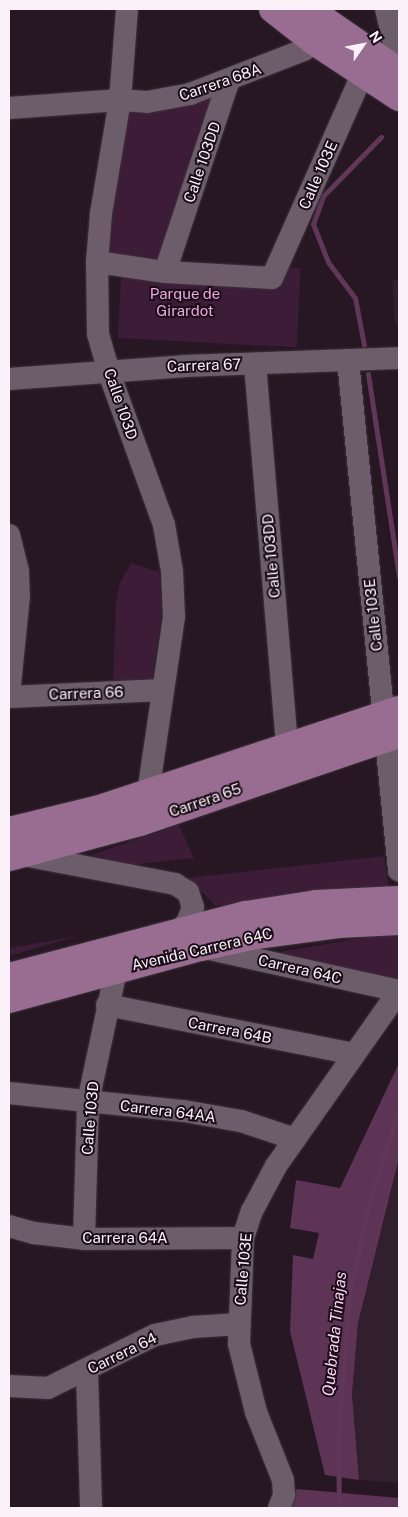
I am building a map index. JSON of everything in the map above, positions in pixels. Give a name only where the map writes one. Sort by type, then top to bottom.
[{"type":"main road","points":[[273,9],[398,71]]},
{"type":"main road","points":[[308,9],[321,34],[363,73],[399,98]]},
{"type":"main road","name":"Carrera 65","points":[[9,831],[104,808],[287,747],[392,724]]},
{"type":"main road","name":"Carrera 65","points":[[15,856],[140,822],[392,724]]},
{"type":"main road","name":"Avenida Carrera 64C","points":[[9,977],[178,932],[282,908],[399,900]]},
{"type":"main road","name":"Avenida Carrera 64C","points":[[9,999],[201,947],[298,928],[399,920]]},
{"type":"street","name":"Calle 103D","points":[[127,9],[120,100],[101,214],[97,262],[98,334],[108,370],[164,524],[168,543],[174,610],[148,794]]},
{"type":"street","points":[[386,9],[398,60],[398,71]]},
{"type":"street","name":"Carrera 68A","points":[[9,108],[120,100],[166,100],[229,80],[304,50],[321,34]]},
{"type":"street","name":"Calle 103E","points":[[165,272],[272,278],[363,73]]},
{"type":"street","name":"Calle 103DD","points":[[165,272],[229,80]]},
{"type":"street","points":[[97,262],[165,272]]},
{"type":"street","name":"Carrera 67","points":[[9,379],[108,370],[399,358]]},
{"type":"street","name":"Calle 103E","points":[[348,360],[392,724],[399,870]]},
{"type":"street","name":"Calle 103DD","points":[[255,364],[287,747]]},
{"type":"street","points":[[9,536],[18,572],[19,596],[9,696]]},
{"type":"street","name":"Carrera 66","points":[[9,696],[163,690]]},
{"type":"street","points":[[15,856],[175,884],[188,892],[193,907],[188,921],[178,932]]},
{"type":"street","name":"Carrera 64C","points":[[201,947],[399,991]]},
{"type":"street","name":"Calle 103D","points":[[84,1239],[88,1102],[107,1005],[116,970]]},
{"type":"street","name":"Calle 103E","points":[[281,1502],[278,1462],[256,1412],[246,1378],[238,1324],[243,1238],[262,1188],[399,991]]},
{"type":"street","name":"Carrera 64B","points":[[107,1005],[354,1054]]},
{"type":"street","name":"Carrera 64AA","points":[[9,1093],[212,1116],[295,1138]]},
{"type":"street","name":"Carrera 64A","points":[[9,1226],[34,1233],[84,1239],[243,1238]]},
{"type":"street","name":"Carrera 64","points":[[9,1386],[48,1388],[87,1371],[156,1335],[193,1327],[238,1324]]},
{"type":"street","points":[[87,1371],[91,1508]]},
{"type":"shaded area","points":[[392,280],[399,280],[399,325],[395,325]]},
{"type":"shaded area","points":[[399,1063],[399,1158],[358,1323],[352,1394],[359,1480],[325,1475],[290,1331],[293,1255],[313,1259],[319,1233],[290,1228],[296,1180],[340,1188]]},
{"type":"shaded area","points":[[399,1158],[399,1483],[359,1480],[352,1394],[358,1323]]},
{"type":"shaded area","points":[[297,1489],[399,1498],[399,1508],[284,1508]]},
{"type":"green space","name":"Parque de Girardot","points":[[214,91],[163,260],[105,253],[126,107]]},
{"type":"green space","name":"Parque de Girardot","points":[[122,259],[301,268],[297,347],[118,338]]},
{"type":"green space","points":[[131,563],[159,572],[162,615],[152,679],[113,681],[116,601],[120,583]]},
{"type":"green space","points":[[179,825],[194,858],[130,865],[91,855]]},
{"type":"green space","points":[[384,856],[389,889],[216,906],[188,878]]},
{"type":"green space","points":[[379,935],[399,936],[399,982],[263,955]]},
{"type":"green space","points":[[78,936],[9,956],[9,948]]},
{"type":"waterway","name":"Quebrada Tinajas","points":[[364,345],[355,298],[328,262],[313,224],[323,196],[381,137]]},
{"type":"waterway","name":"Quebrada Tinajas","points":[[368,374],[399,577]]},
{"type":"waterway","name":"Quebrada Tinajas","points":[[339,1508],[338,1437],[349,1296],[369,1203],[399,1108]]}]
